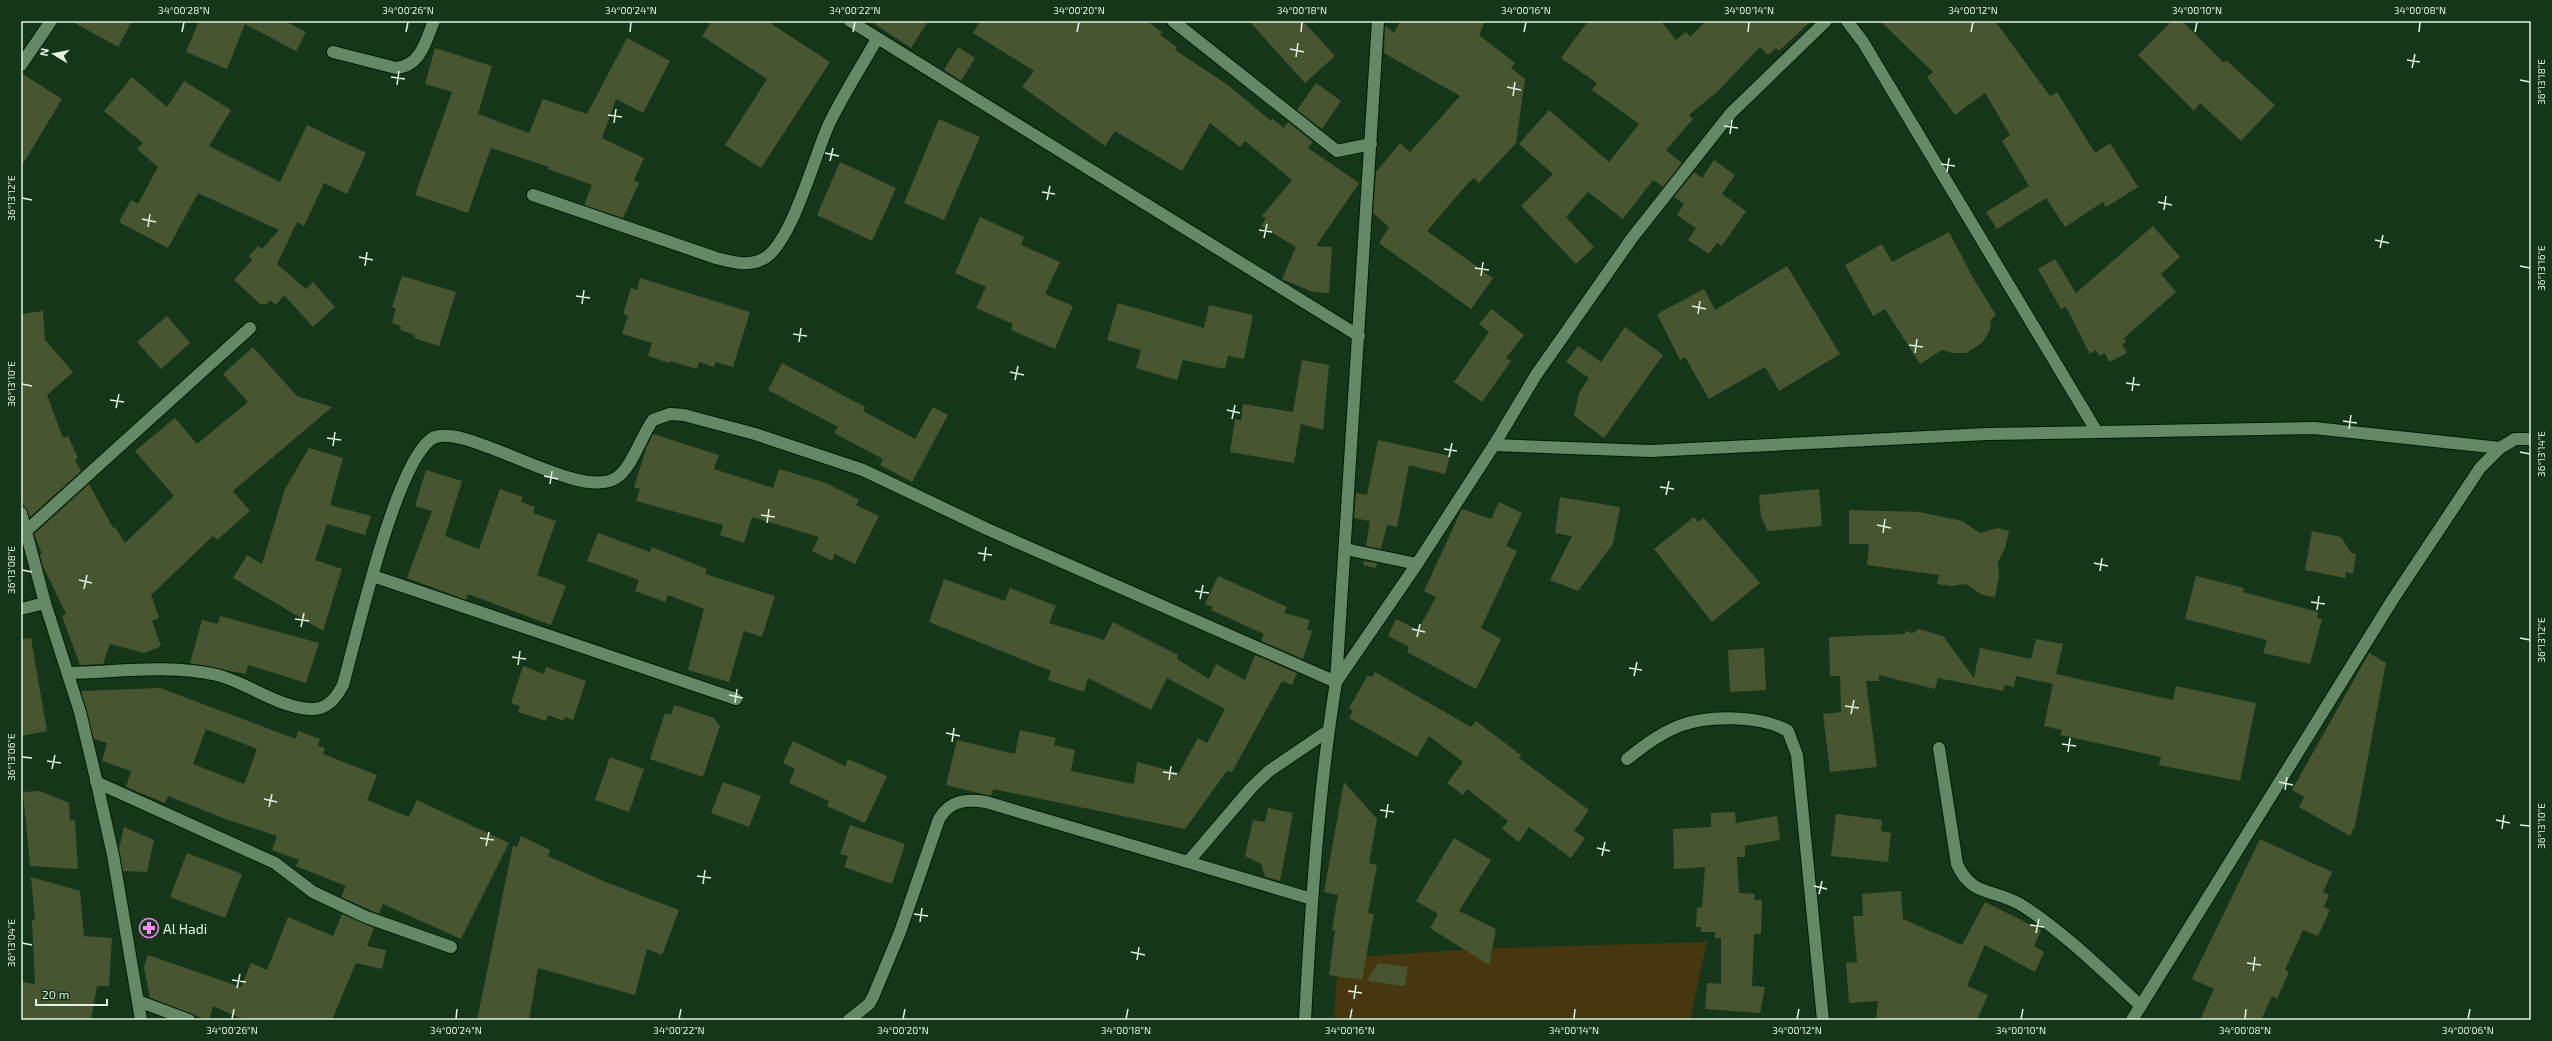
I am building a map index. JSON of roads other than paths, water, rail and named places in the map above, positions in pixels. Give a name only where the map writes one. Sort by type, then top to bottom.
[{"type":"street","points":[[21,65],[51,21]]},
{"type":"street","points":[[332,52],[396,68],[404,67],[410,65],[419,56],[434,21]]},
{"type":"street","points":[[850,21],[1359,336]]},
{"type":"street","points":[[1173,21],[1338,151],[1370,144]]},
{"type":"street","points":[[1305,1020],[1312,899],[1328,731],[1336,682],[1378,21]]},
{"type":"street","points":[[1336,682],[1417,564],[1494,444],[1536,375],[1632,238],[1731,113],[1826,21]]},
{"type":"street","points":[[1847,21],[1863,42],[2097,432]]},
{"type":"street","points":[[533,195],[716,258],[744,265],[764,259],[775,250],[787,230],[829,124],[877,39]]},
{"type":"street","points":[[26,531],[250,328]]},
{"type":"street","points":[[68,673],[179,670],[199,672],[247,686],[298,708],[312,710],[324,706],[334,700],[343,685],[373,576],[406,476],[419,452],[434,437],[452,437],[561,474],[598,483],[609,482],[624,473],[653,420],[661,415],[684,415],[755,434],[863,470],[987,529],[1336,682]]},
{"type":"street","points":[[1494,444],[1650,451],[1987,434],[2314,428],[2500,448]]},
{"type":"street","points":[[2132,1020],[2394,599],[2480,468],[2500,448],[2515,439],[2531,439]]},
{"type":"street","points":[[21,513],[45,603],[68,673],[96,782],[113,855],[141,1020]]},
{"type":"street","points":[[1344,549],[1417,564]]},
{"type":"street","points":[[373,576],[736,699]]},
{"type":"street","points":[[21,609],[45,603]]},
{"type":"street","points":[[1627,758],[1654,738],[1680,726],[1707,720],[1761,720],[1776,724],[1788,731],[1793,741],[1798,762],[1823,1020]]},
{"type":"street","points":[[1188,862],[1252,787],[1269,771],[1328,731]]},
{"type":"street","points":[[1938,748],[1957,864],[1963,877],[1972,886],[2004,896],[2040,918],[2074,945],[2141,1006]]},
{"type":"street","points":[[96,782],[275,863],[313,892],[366,917],[451,948]]},
{"type":"street","points":[[849,1020],[869,1004],[873,997],[900,932],[940,819],[948,807],[964,800],[986,802],[1312,899]]},
{"type":"street","points":[[138,1000],[189,1020]]},
{"type":"place","name":"Al Hadi","points":[[149,928]]}]
